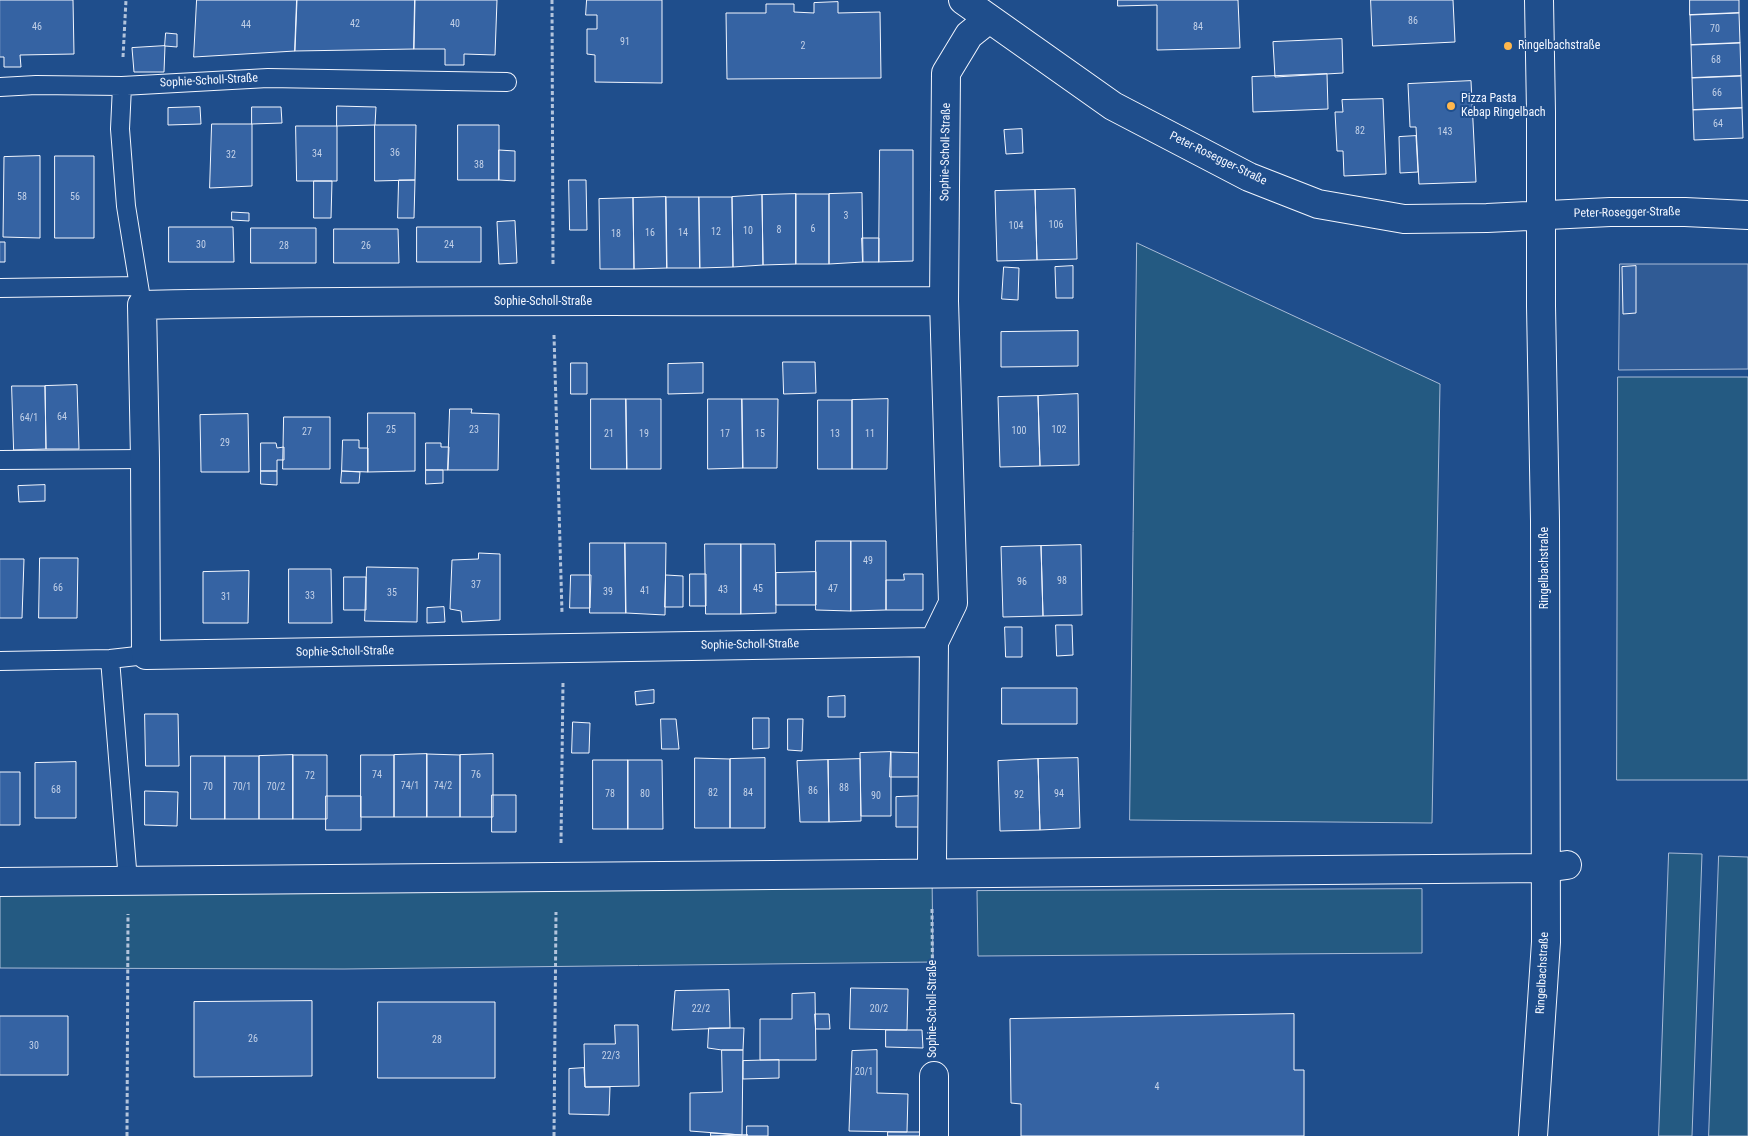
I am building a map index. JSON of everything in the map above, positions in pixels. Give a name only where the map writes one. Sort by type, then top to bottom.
[{"type":"street","name":"Peter-Rosegger-Straße","points":[[963,0],[1113,106],[1249,177],[1318,204],[1404,219],[1488,218],[1610,212],[1685,212],[1748,215]]},
{"type":"street","name":"Ringelbachstraße","points":[[1533,1136],[1546,942],[1556,866],[1545,521],[1541,306],[1542,215],[1539,0]]},
{"type":"street","name":"Sophie-Scholl-Straße","points":[[932,867],[934,642],[953,603],[944,300],[946,73],[969,35],[989,19]]},
{"type":"street","name":"Sophie-Scholl-Straße","points":[[141,295],[326,301],[944,300]]},
{"type":"street","points":[[141,295],[145,459],[146,655]]},
{"type":"street","name":"Sophie-Scholl-Straße","points":[[146,655],[934,642]]},
{"type":"street","points":[[0,882],[561,877],[932,867],[1556,866]]},
{"type":"street","points":[[934,1076],[934,1136]]},
{"type":"lane","name":"Sophie-Scholl-Straße","points":[[0,87],[36,85],[122,86],[268,78],[507,82]]},
{"type":"lane","points":[[122,86],[120,129],[126,206],[141,295]]},
{"type":"lane","name":"Sophie-Scholl-Straße","points":[[0,288],[141,295]]},
{"type":"lane","points":[[0,460],[145,459]]},
{"type":"lane","name":"Sophie-Scholl-Straße","points":[[0,661],[110,659],[146,655]]},
{"type":"lane","points":[[110,659],[128,881]]},
{"type":"path","points":[[122,86],[126,0]]},
{"type":"path","points":[[552,0],[553,302],[563,648],[561,877],[555,917],[554,1136]]},
{"type":"path","name":"Sophie-Scholl-Straße","points":[[932,867],[934,1076]]},
{"type":"path","points":[[127,1136],[128,881]]},
{"type":"shaded area","points":[[1137,243],[1440,384],[1432,823],[1130,820]]},
{"type":"shaded area","points":[[1620,264],[1748,264],[1748,369],[1619,370]]},
{"type":"shaded area","points":[[1618,377],[1748,377],[1748,780],[1617,780]]},
{"type":"shaded area","points":[[1669,853],[1702,854],[1692,1136],[1659,1136]]},
{"type":"shaded area","points":[[1719,856],[1748,857],[1748,1136],[1709,1136]]},
{"type":"shaded area","points":[[932,873],[933,962],[344,969],[0,968],[0,882]]},
{"type":"shaded area","points":[[1422,889],[1422,953],[978,956],[977,891]]},
{"type":"building","points":[[0,0],[73,0],[74,54],[20,55],[21,67],[4,67],[4,57],[0,57]]},
{"type":"building","points":[[197,0],[297,0],[295,51],[194,57]]},
{"type":"building","points":[[297,0],[415,0],[414,49],[295,51]]},
{"type":"building","points":[[415,0],[497,0],[495,55],[464,54],[464,65],[445,65],[445,49],[414,49]]},
{"type":"building","points":[[587,0],[662,0],[662,83],[595,82],[595,55],[587,54],[587,29],[597,29],[597,15],[586,15]]},
{"type":"building","points":[[1118,0],[1238,0],[1240,48],[1157,50],[1157,5],[1118,6]]},
{"type":"building","points":[[1371,0],[1453,0],[1455,42],[1373,46]]},
{"type":"building","points":[[1690,0],[1739,0],[1739,13],[1690,15]]},
{"type":"building","points":[[838,2],[838,13],[880,12],[881,78],[727,79],[726,13],[766,13],[766,4],[794,4],[794,12],[814,13],[814,3]]},
{"type":"building","points":[[1739,13],[1740,43],[1691,45],[1690,15]]},
{"type":"building","points":[[166,33],[177,34],[177,47],[165,46]]},
{"type":"building","points":[[1342,39],[1343,73],[1275,77],[1273,42]]},
{"type":"building","points":[[1740,43],[1741,76],[1692,78],[1691,45]]},
{"type":"building","points":[[165,46],[164,72],[134,72],[132,48]]},
{"type":"building","points":[[1327,74],[1328,109],[1253,112],[1252,77]]},
{"type":"building","points":[[1741,76],[1742,108],[1693,110],[1692,78]]},
{"type":"building","points":[[1471,81],[1476,182],[1419,184],[1416,127],[1410,127],[1408,84]]},
{"type":"building","points":[[1383,99],[1386,174],[1344,176],[1343,151],[1337,151],[1335,112],[1343,112],[1342,100]]},
{"type":"building","points":[[337,106],[376,107],[375,125],[337,126]]},
{"type":"building","points":[[200,107],[201,124],[168,125],[168,108]]},
{"type":"building","points":[[252,107],[281,107],[282,123],[252,124]]},
{"type":"building","points":[[1742,108],[1743,138],[1694,140],[1693,110]]},
{"type":"building","points":[[212,124],[252,124],[252,186],[210,188]]},
{"type":"building","points":[[375,125],[416,125],[415,180],[375,181]]},
{"type":"building","points":[[458,125],[499,125],[499,180],[458,180]]},
{"type":"building","points":[[296,126],[337,126],[337,181],[297,181]]},
{"type":"building","points":[[1022,129],[1023,153],[1006,154],[1004,130]]},
{"type":"building","points":[[1416,136],[1418,172],[1400,173],[1399,137]]},
{"type":"building","points":[[499,150],[515,151],[515,181],[499,180]]},
{"type":"building","points":[[880,150],[913,150],[913,261],[879,262]]},
{"type":"building","points":[[40,156],[40,238],[3,237],[4,157]]},
{"type":"building","points":[[55,156],[94,156],[94,238],[55,238]]},
{"type":"building","points":[[399,180],[415,180],[414,218],[398,218]]},
{"type":"building","points":[[569,180],[586,180],[587,230],[570,230]]},
{"type":"building","points":[[314,181],[332,181],[331,218],[314,218]]},
{"type":"building","points":[[1075,189],[1077,259],[1037,260],[1035,190]]},
{"type":"building","points":[[1035,190],[1037,260],[997,261],[995,191]]},
{"type":"building","points":[[862,193],[863,262],[829,264],[829,194]]},
{"type":"building","points":[[796,194],[829,194],[829,264],[796,264]]},
{"type":"building","points":[[796,194],[796,264],[763,265],[762,195]]},
{"type":"building","points":[[762,195],[763,265],[733,267],[732,197]]},
{"type":"building","points":[[666,197],[699,197],[700,268],[667,268]]},
{"type":"building","points":[[666,197],[667,268],[634,269],[633,198]]},
{"type":"building","points":[[699,197],[732,197],[733,267],[700,268]]},
{"type":"building","points":[[633,198],[634,269],[600,269],[599,199]]},
{"type":"building","points":[[232,212],[249,213],[249,221],[232,220]]},
{"type":"building","points":[[515,221],[517,263],[499,264],[497,222]]},
{"type":"building","points":[[169,227],[233,227],[234,262],[169,262]]},
{"type":"building","points":[[417,227],[481,227],[481,262],[417,262]]},
{"type":"building","points":[[251,228],[316,228],[316,263],[251,263]]},
{"type":"building","points":[[334,229],[398,229],[399,263],[334,263]]},
{"type":"building","points":[[862,238],[879,238],[879,262],[863,262]]},
{"type":"building","points":[[0,242],[5,242],[5,262],[0,262]]},
{"type":"building","points":[[1073,266],[1073,298],[1056,298],[1055,267]]},
{"type":"building","points":[[1636,266],[1636,313],[1623,314],[1622,267]]},
{"type":"building","points":[[1004,267],[1019,268],[1018,300],[1002,299]]},
{"type":"building","points":[[1078,331],[1078,366],[1001,367],[1001,332]]},
{"type":"building","points":[[783,362],[815,362],[816,393],[784,394]]},
{"type":"building","points":[[571,363],[587,363],[587,394],[571,394]]},
{"type":"building","points":[[703,363],[703,393],[668,394],[668,364]]},
{"type":"building","points":[[77,385],[79,449],[46,449],[45,386]]},
{"type":"building","points":[[12,386],[45,386],[46,449],[14,450]]},
{"type":"building","points":[[1078,394],[1079,465],[1040,466],[1038,396]]},
{"type":"building","points":[[1038,396],[1040,466],[1000,467],[998,397]]},
{"type":"building","points":[[591,399],[626,399],[627,469],[591,469]]},
{"type":"building","points":[[626,399],[661,399],[661,469],[627,469]]},
{"type":"building","points":[[708,399],[742,399],[743,468],[708,469]]},
{"type":"building","points":[[742,399],[778,399],[777,468],[743,468]]},
{"type":"building","points":[[888,399],[887,469],[852,469],[852,400]]},
{"type":"building","points":[[818,400],[852,400],[852,469],[818,469]]},
{"type":"building","points":[[450,409],[472,409],[471,413],[499,414],[498,470],[448,470]]},
{"type":"building","points":[[368,413],[415,413],[415,471],[368,472]]},
{"type":"building","points":[[248,414],[249,472],[201,472],[200,415]]},
{"type":"building","points":[[284,417],[330,417],[330,469],[283,469]]},
{"type":"building","points":[[343,440],[359,440],[359,448],[368,448],[368,472],[342,471]]},
{"type":"building","points":[[261,443],[276,443],[277,448],[284,447],[284,460],[277,460],[277,471],[261,471]]},
{"type":"building","points":[[426,443],[441,443],[441,447],[449,447],[448,470],[426,470]]},
{"type":"building","points":[[426,470],[443,470],[443,483],[426,484]]},
{"type":"building","points":[[261,471],[277,471],[277,485],[261,484]]},
{"type":"building","points":[[342,471],[360,472],[359,483],[341,483]]},
{"type":"building","points":[[45,485],[45,501],[19,502],[18,486]]},
{"type":"building","points":[[816,541],[851,541],[851,611],[816,610]]},
{"type":"building","points":[[851,541],[886,541],[886,610],[851,611]]},
{"type":"building","points":[[590,543],[625,543],[626,613],[590,613]]},
{"type":"building","points":[[625,543],[666,543],[665,615],[626,613]]},
{"type":"building","points":[[705,544],[741,544],[741,614],[706,614]]},
{"type":"building","points":[[741,544],[775,544],[776,613],[741,614]]},
{"type":"building","points":[[1081,545],[1082,615],[1043,616],[1041,546]]},
{"type":"building","points":[[1041,546],[1043,616],[1003,617],[1001,547]]},
{"type":"building","points":[[479,553],[500,554],[500,620],[462,622],[461,611],[450,609],[452,560],[478,559]]},
{"type":"building","points":[[40,558],[78,558],[77,618],[39,618]]},
{"type":"building","points":[[0,559],[24,559],[22,618],[0,618]]},
{"type":"building","points":[[367,567],[418,568],[417,622],[365,621]]},
{"type":"building","points":[[289,569],[331,569],[332,623],[289,623]]},
{"type":"building","points":[[249,571],[248,623],[203,623],[203,572]]},
{"type":"building","points":[[816,572],[816,605],[776,605],[776,573]]},
{"type":"building","points":[[690,574],[706,574],[706,606],[690,606]]},
{"type":"building","points":[[904,574],[923,574],[923,610],[886,610],[886,580],[904,580]]},
{"type":"building","points":[[571,575],[591,575],[590,608],[570,608]]},
{"type":"building","points":[[666,575],[683,576],[683,607],[665,607]]},
{"type":"building","points":[[344,577],[366,577],[366,610],[344,610]]},
{"type":"building","points":[[444,607],[445,622],[427,623],[427,608]]},
{"type":"building","points":[[1056,625],[1072,625],[1073,655],[1057,656]]},
{"type":"building","points":[[1005,627],[1022,627],[1022,657],[1006,657]]},
{"type":"building","points":[[1002,688],[1077,688],[1077,724],[1002,724]]},
{"type":"building","points":[[654,690],[654,703],[636,705],[635,692]]},
{"type":"building","points":[[845,696],[845,717],[828,717],[828,697]]},
{"type":"building","points":[[145,714],[178,714],[179,766],[146,766]]},
{"type":"building","points":[[753,718],[769,718],[769,748],[753,749]]},
{"type":"building","points":[[661,719],[676,719],[679,749],[662,749]]},
{"type":"building","points":[[788,719],[803,719],[802,751],[788,750]]},
{"type":"building","points":[[573,722],[590,723],[589,753],[572,753]]},
{"type":"building","points":[[891,752],[891,816],[861,816],[860,753]]},
{"type":"building","points":[[891,752],[924,753],[924,777],[890,777]]},
{"type":"building","points":[[427,754],[427,817],[394,817],[394,755]]},
{"type":"building","points":[[427,754],[460,755],[460,817],[427,817]]},
{"type":"building","points":[[493,754],[493,817],[460,817],[460,755]]},
{"type":"building","points":[[293,755],[327,755],[327,819],[293,819]]},
{"type":"building","points":[[293,755],[293,819],[259,819],[259,756]]},
{"type":"building","points":[[361,755],[394,755],[394,817],[361,817]]},
{"type":"building","points":[[191,756],[225,756],[225,819],[191,819]]},
{"type":"building","points":[[225,756],[259,756],[259,819],[225,819]]},
{"type":"building","points":[[695,758],[730,759],[730,828],[695,828]]},
{"type":"building","points":[[765,758],[765,828],[730,828],[730,759]]},
{"type":"building","points":[[1078,758],[1080,828],[1040,830],[1038,759]]},
{"type":"building","points":[[860,759],[861,821],[829,822],[828,760]]},
{"type":"building","points":[[1038,759],[1040,830],[1000,831],[998,761]]},
{"type":"building","points":[[593,760],[628,760],[628,829],[593,829]]},
{"type":"building","points":[[628,760],[662,760],[663,829],[628,829]]},
{"type":"building","points":[[828,760],[829,822],[800,822],[797,761]]},
{"type":"building","points":[[76,762],[76,818],[35,818],[35,763]]},
{"type":"building","points":[[0,772],[20,772],[20,825],[0,825]]},
{"type":"building","points":[[145,791],[178,792],[177,826],[145,825]]},
{"type":"building","points":[[492,795],[516,795],[516,832],[492,832]]},
{"type":"building","points":[[326,796],[361,796],[361,830],[326,830]]},
{"type":"building","points":[[925,796],[925,827],[896,827],[896,797]]},
{"type":"building","points":[[851,988],[908,989],[907,1030],[850,1029]]},
{"type":"building","points":[[729,990],[730,1028],[672,1030],[675,991]]},
{"type":"building","points":[[815,993],[816,1060],[760,1060],[760,1019],[792,1019],[792,994]]},
{"type":"building","points":[[312,1001],[312,1076],[194,1077],[194,1002]]},
{"type":"building","points":[[378,1002],[495,1002],[495,1078],[378,1078]]},
{"type":"building","points":[[815,1014],[829,1014],[830,1029],[816,1029]]},
{"type":"building","points":[[1294,1014],[1294,1070],[1304,1070],[1304,1136],[1021,1136],[1021,1104],[1011,1103],[1010,1019]]},
{"type":"building","points":[[0,1016],[68,1016],[68,1075],[0,1075]]},
{"type":"building","points":[[615,1025],[638,1025],[639,1086],[585,1087],[584,1044],[615,1044]]},
{"type":"building","points":[[709,1028],[744,1028],[743,1050],[708,1048]]},
{"type":"building","points":[[886,1030],[922,1030],[923,1048],[886,1047]]},
{"type":"building","points":[[722,1050],[743,1050],[742,1135],[690,1131],[690,1093],[722,1092]]},
{"type":"building","points":[[877,1050],[877,1093],[908,1094],[907,1132],[849,1131],[852,1051]]},
{"type":"building","points":[[779,1060],[779,1078],[743,1079],[743,1061]]},
{"type":"building","points":[[584,1068],[585,1087],[610,1087],[609,1115],[569,1114],[569,1069]]},
{"type":"building","points":[[747,1126],[768,1126],[768,1136],[747,1136]]},
{"type":"building","points":[[888,1132],[924,1132],[923,1136],[888,1136]]},
{"type":"building","points":[[711,1133],[742,1135],[748,1135],[711,1136]]},
{"type":"place","name":"Ringelbachstraße","points":[[1508,46]]},
{"type":"place","name":"Pizza Pasta Kebap Ringelbach","points":[[1451,106]]}]
